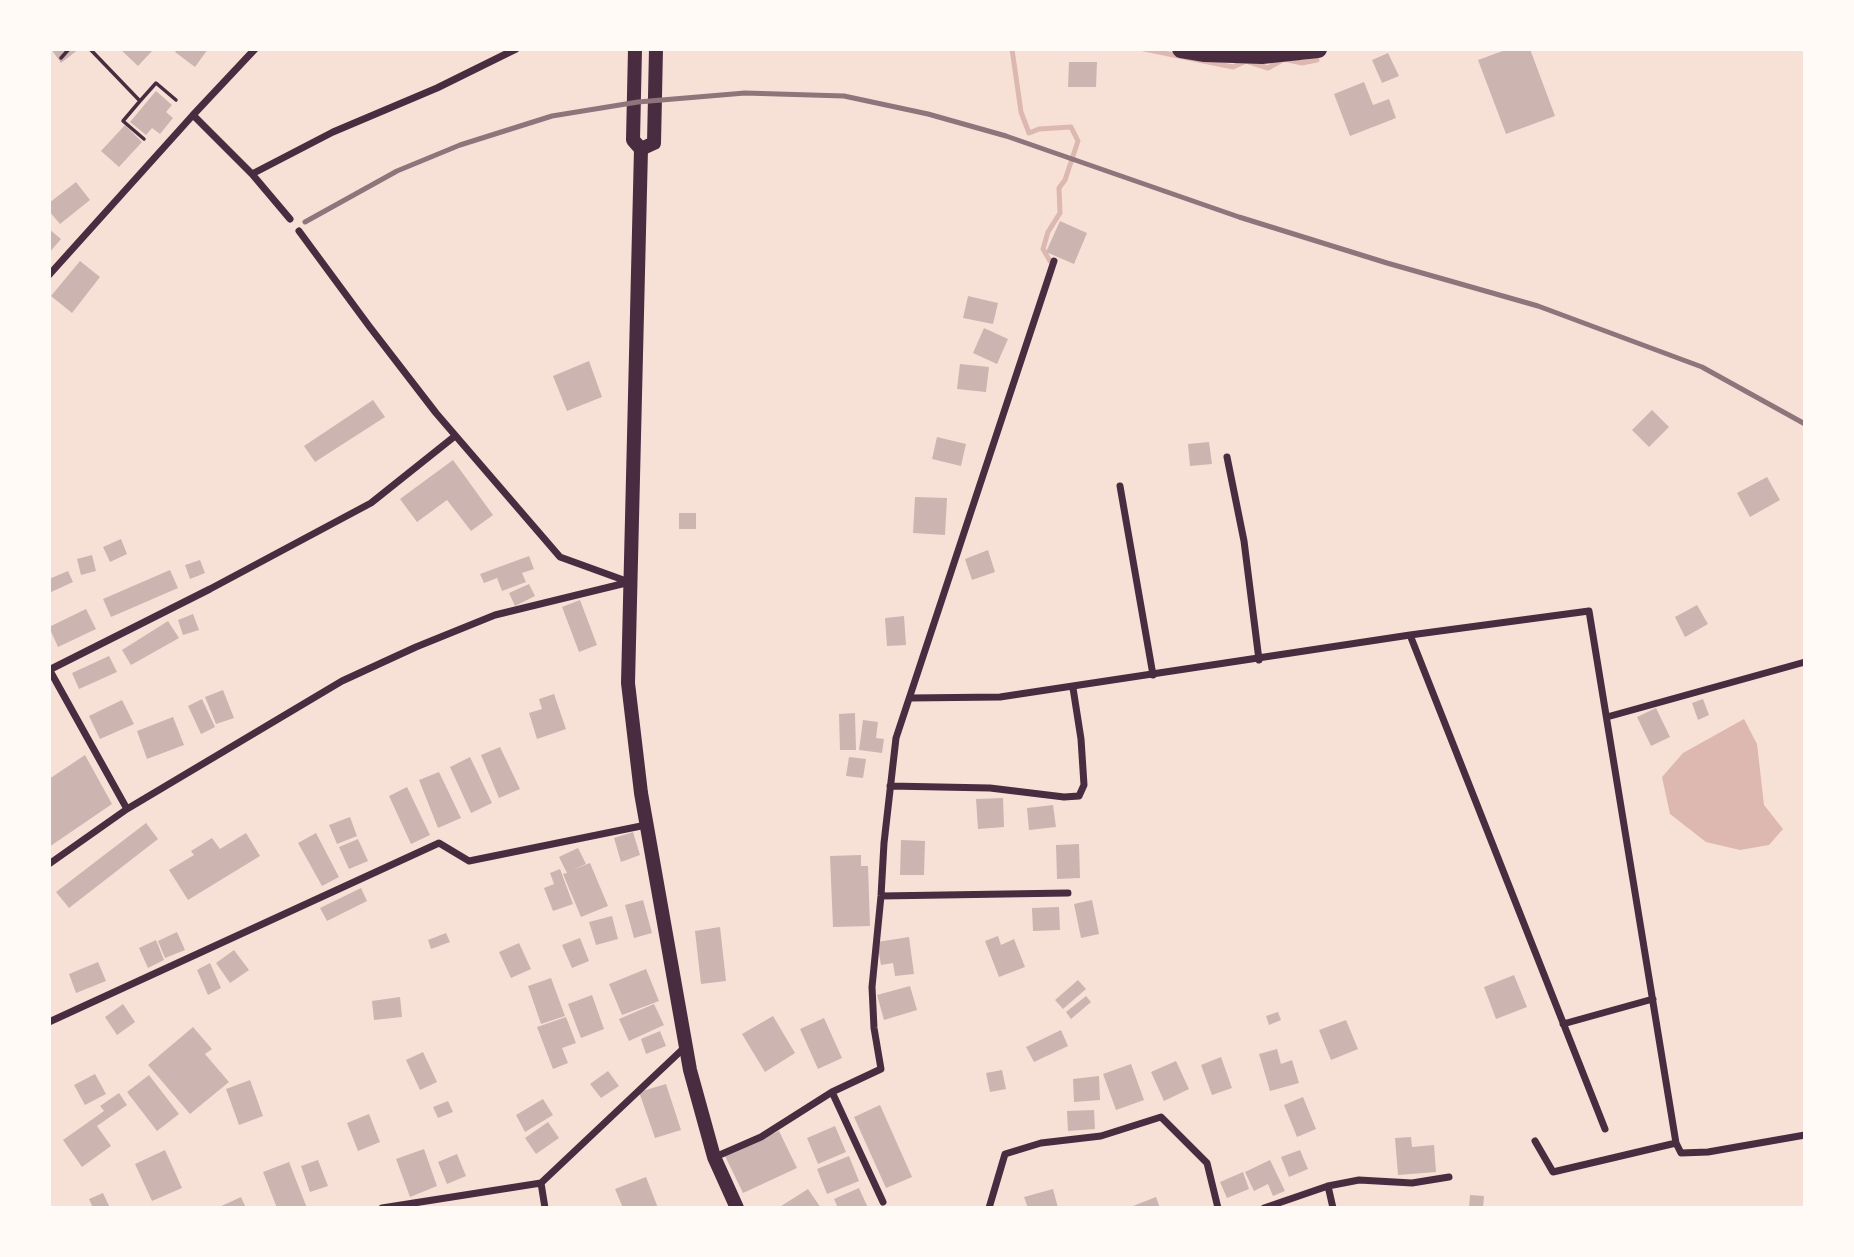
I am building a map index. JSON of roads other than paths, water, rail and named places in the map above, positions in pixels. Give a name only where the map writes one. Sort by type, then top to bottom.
[{"type":"highway","points":[[1181,49],[1205,53],[1262,55],[1318,49]]},
{"type":"main road","points":[[635,49],[634,140],[641,149],[628,683],[647,825],[690,1070],[714,1157],[737,1208]]},
{"type":"main road","points":[[641,149],[654,142],[656,49]]},
{"type":"street","points":[[49,275],[256,49]]},
{"type":"street","points":[[251,174],[333,132],[437,88],[516,49]]},
{"type":"street","points":[[193,116],[251,174],[290,219]]},
{"type":"street","points":[[299,231],[455,436],[560,557],[630,582]]},
{"type":"street","points":[[714,1157],[761,1137],[832,1092],[881,1069],[874,1028],[872,987],[896,738],[1054,261]]},
{"type":"street","points":[[127,809],[49,669],[210,589],[371,503],[455,436]]},
{"type":"street","points":[[1227,457],[1244,541],[1259,660]]},
{"type":"street","points":[[1120,486],[1153,675]]},
{"type":"street","points":[[49,864],[127,809],[342,681],[495,615],[630,582]]},
{"type":"street","points":[[910,698],[1000,697],[1073,688],[1410,635],[1589,611],[1676,1143],[1681,1153],[1708,1152],[1805,1135]]},
{"type":"street","points":[[1410,635],[1605,1129]]},
{"type":"street","points":[[1606,717],[1805,662]]},
{"type":"street","points":[[890,786],[990,788],[1064,797],[1079,796],[1084,785],[1081,739],[1073,688]]},
{"type":"street","points":[[49,1022],[439,843],[469,862],[647,825]]},
{"type":"street","points":[[881,896],[1068,893]]},
{"type":"street","points":[[1563,1024],[1653,999]]},
{"type":"street","points":[[382,1208],[541,1183],[686,1047]]},
{"type":"street","points":[[832,1092],[883,1202]]},
{"type":"street","points":[[989,1208],[1005,1154],[1041,1143],[1101,1136],[1161,1117],[1207,1163],[1218,1208]]},
{"type":"street","points":[[1535,1142],[1553,1172],[1676,1143]]},
{"type":"street","points":[[1264,1208],[1328,1186],[1359,1180],[1412,1183],[1449,1177]]},
{"type":"street","points":[[541,1183],[545,1208]]},
{"type":"street","points":[[1328,1186],[1333,1208]]},
{"type":"waterway","points":[[1012,49],[1021,112],[1029,133],[1039,129],[1071,127],[1078,141],[1065,180],[1059,188],[1060,213],[1048,232],[1043,249],[1050,261]]},
{"type":"waterway","points":[[1144,49],[1233,67],[1246,61],[1268,68],[1284,59],[1302,63],[1317,60]]},
{"type":"railway","points":[[305,222],[397,171],[460,145],[552,116],[638,102],[745,93],[844,96],[928,114],[1006,136],[1239,217],[1538,306],[1702,367],[1805,424]]}]
